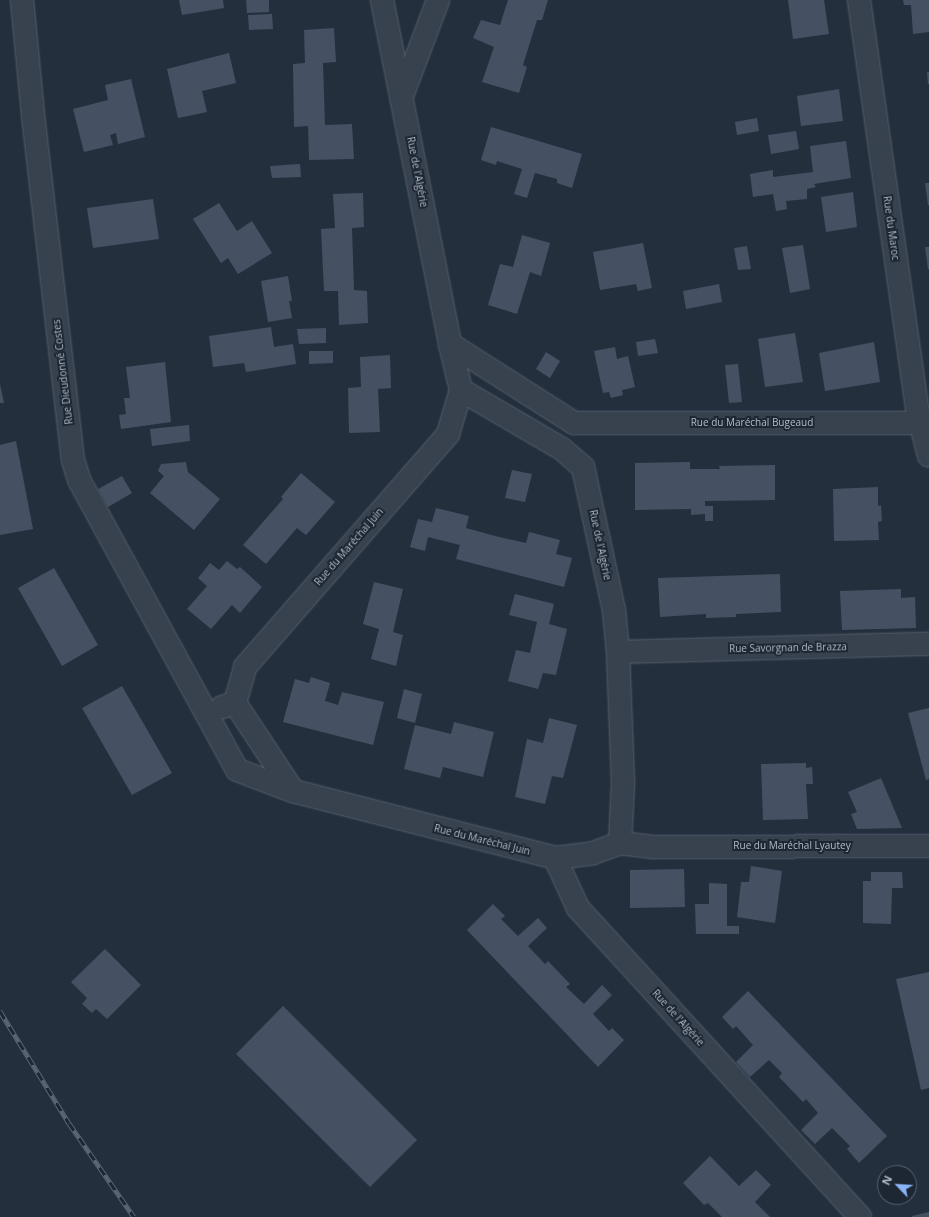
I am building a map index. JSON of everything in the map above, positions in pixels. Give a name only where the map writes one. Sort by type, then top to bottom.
[{"type":"street","name":"Rue Dieudonné Costes","points":[[22,0],[33,115],[73,460],[79,480],[205,712]]},
{"type":"street","name":"Rue de l'Algérie","points":[[382,0],[450,344],[461,390],[562,449],[583,467],[614,610],[618,652],[623,784],[620,843]]},
{"type":"street","points":[[402,96],[438,0]]},
{"type":"street","name":"Rue du Maroc","points":[[859,0],[929,456]]},
{"type":"street","points":[[450,344],[574,423],[562,449]]},
{"type":"street","name":"Rue du Maréchal Juin","points":[[235,703],[244,667],[448,434],[461,390]]},
{"type":"street","name":"Rue du Maréchal Bugeaud","points":[[574,423],[925,423]]},
{"type":"street","name":"Rue Savorgnan de Brazza","points":[[618,652],[929,644]]},
{"type":"street","points":[[205,712],[235,703],[293,791]]},
{"type":"street","name":"Rue du Maréchal Juin","points":[[205,712],[237,770],[293,791],[555,858]]},
{"type":"street","points":[[555,858],[593,853],[620,843]]},
{"type":"street","name":"Rue du Maréchal Lyautey","points":[[620,843],[655,847],[929,846]]},
{"type":"street","name":"Rue de l'Algérie","points":[[555,858],[578,908],[860,1217]]},
{"type":"building","points":[[179,0],[223,0],[224,8],[182,15]]},
{"type":"building","points":[[246,0],[269,0],[269,12],[247,13]]},
{"type":"building","points":[[508,0],[548,0],[542,20],[537,20],[523,65],[527,67],[519,93],[482,82],[494,47],[473,38],[481,20],[500,25]]},
{"type":"building","points":[[788,0],[824,0],[829,34],[793,39]]},
{"type":"building","points":[[903,0],[929,0],[929,32],[913,34],[911,5],[904,5]]},
{"type":"building","points":[[272,14],[273,29],[249,30],[248,15]]},
{"type":"building","points":[[334,28],[336,62],[323,63],[325,125],[352,124],[354,159],[309,160],[308,126],[294,127],[293,64],[305,63],[304,30]]},
{"type":"building","points":[[229,53],[236,83],[202,91],[207,112],[178,118],[167,69]]},
{"type":"building","points":[[927,72],[929,72],[929,84],[928,84]]},
{"type":"building","points":[[131,79],[145,137],[118,144],[116,133],[110,135],[113,145],[84,152],[73,109],[108,100],[105,85]]},
{"type":"building","points":[[839,89],[843,121],[801,126],[797,96]]},
{"type":"building","points":[[757,118],[759,131],[737,135],[735,122]]},
{"type":"building","points":[[491,127],[582,154],[572,188],[557,183],[557,179],[535,173],[527,198],[514,194],[522,169],[497,161],[496,165],[481,160]]},
{"type":"building","points":[[796,131],[799,149],[771,154],[768,135]]},
{"type":"building","points":[[846,141],[851,178],[814,184],[816,187],[807,189],[807,199],[786,201],[787,209],[776,211],[773,194],[753,197],[750,174],[773,170],[773,177],[813,172],[810,146]]},
{"type":"building","points":[[300,164],[301,177],[272,178],[270,166]]},
{"type":"building","points":[[925,183],[929,183],[929,205],[928,205]]},
{"type":"building","points":[[853,192],[857,227],[826,232],[821,197]]},
{"type":"building","points":[[363,193],[364,227],[352,228],[354,290],[367,291],[368,323],[339,325],[338,291],[324,291],[321,229],[335,228],[333,194]]},
{"type":"building","points":[[153,199],[159,239],[93,248],[87,208]]},
{"type":"building","points":[[219,203],[237,231],[252,221],[272,253],[238,274],[228,258],[221,263],[193,219]]},
{"type":"building","points":[[522,235],[550,243],[541,276],[530,272],[517,314],[488,305],[500,264],[513,267]]},
{"type":"building","points":[[643,243],[652,288],[638,291],[636,284],[600,290],[593,252]]},
{"type":"building","points":[[803,245],[810,289],[790,293],[782,248]]},
{"type":"building","points":[[747,246],[751,269],[738,270],[734,248]]},
{"type":"building","points":[[925,247],[929,247],[929,269],[928,269]]},
{"type":"building","points":[[288,276],[292,301],[289,301],[292,318],[268,322],[261,281]]},
{"type":"building","points":[[719,284],[722,302],[686,309],[683,291]]},
{"type":"building","points":[[271,327],[274,347],[293,344],[296,364],[246,372],[244,363],[213,367],[209,336]]},
{"type":"building","points":[[326,328],[326,343],[299,344],[297,329]]},
{"type":"building","points":[[795,333],[803,382],[765,387],[758,339]]},
{"type":"building","points":[[655,339],[658,353],[638,356],[636,342]]},
{"type":"building","points":[[874,342],[880,382],[825,391],[819,353]]},
{"type":"building","points":[[615,347],[617,359],[628,356],[635,387],[622,390],[623,395],[611,398],[609,392],[603,393],[594,351]]},
{"type":"building","points":[[309,351],[333,351],[333,363],[309,364]]},
{"type":"building","points":[[546,352],[560,361],[550,378],[536,369]]},
{"type":"building","points":[[390,355],[391,388],[378,389],[380,432],[349,433],[348,388],[361,387],[360,357]]},
{"type":"building","points":[[165,362],[171,422],[121,429],[119,415],[126,414],[124,398],[130,398],[126,367]]},
{"type":"building","points":[[738,364],[742,402],[729,403],[725,365]]},
{"type":"building","points":[[0,384],[4,403],[0,403]]},
{"type":"building","points":[[189,425],[190,441],[152,446],[150,429]]},
{"type":"building","points":[[16,441],[33,529],[0,535],[0,445]]},
{"type":"building","points":[[186,462],[188,472],[220,499],[194,530],[150,493],[164,476],[158,471],[161,464]]},
{"type":"building","points":[[690,462],[690,469],[720,469],[719,466],[775,465],[775,500],[705,501],[705,506],[713,506],[713,521],[705,521],[705,514],[691,515],[691,509],[635,510],[635,463]]},
{"type":"building","points":[[512,470],[532,474],[525,502],[505,498]]},
{"type":"building","points":[[301,473],[335,502],[306,535],[297,528],[266,564],[243,545],[283,499],[281,497]]},
{"type":"building","points":[[122,476],[132,493],[108,507],[98,489]]},
{"type":"building","points":[[878,487],[878,506],[881,505],[882,521],[878,522],[879,540],[834,541],[833,489]]},
{"type":"building","points":[[436,508],[469,516],[466,528],[495,536],[526,543],[529,532],[560,540],[556,554],[572,558],[564,587],[456,559],[460,545],[428,537],[425,551],[410,547],[418,519],[432,522]]},
{"type":"building","points":[[227,561],[237,569],[240,567],[262,587],[240,613],[232,605],[211,629],[187,609],[207,586],[198,578],[210,563],[219,570]]},
{"type":"building","points":[[54,568],[98,645],[62,666],[18,588]]},
{"type":"building","points":[[780,574],[781,612],[736,614],[736,617],[706,618],[706,614],[660,617],[658,578]]},
{"type":"building","points":[[374,582],[403,589],[393,632],[403,635],[396,666],[371,659],[379,629],[363,624]]},
{"type":"building","points":[[901,589],[901,598],[915,597],[916,628],[842,630],[840,591]]},
{"type":"building","points":[[515,594],[554,604],[549,624],[567,629],[556,675],[543,673],[538,689],[508,681],[516,650],[530,653],[537,622],[509,615]]},
{"type":"building","points":[[311,677],[330,683],[325,701],[338,705],[342,692],[384,702],[373,745],[283,722],[295,679],[309,683]]},
{"type":"building","points":[[122,686],[172,773],[132,795],[82,708]]},
{"type":"building","points":[[404,689],[422,694],[415,723],[397,718]]},
{"type":"building","points":[[929,708],[929,779],[926,780],[908,713]]},
{"type":"building","points":[[549,718],[577,725],[563,778],[552,776],[545,804],[515,797],[527,739],[543,743]]},
{"type":"building","points":[[454,722],[494,732],[483,777],[443,767],[440,778],[404,769],[415,725],[451,734]]},
{"type":"building","points":[[806,763],[806,768],[812,767],[813,784],[806,784],[808,819],[763,820],[761,764]]},
{"type":"building","points":[[881,778],[902,828],[857,829],[851,814],[857,812],[848,792]]},
{"type":"building","points":[[751,866],[782,871],[775,923],[737,917],[741,882],[749,882]]},
{"type":"building","points":[[684,869],[685,907],[630,908],[630,870]]},
{"type":"building","points":[[871,872],[902,872],[903,888],[892,888],[891,924],[863,923],[863,881],[871,881]]},
{"type":"building","points":[[709,883],[727,884],[727,926],[739,926],[739,934],[696,934],[695,904],[709,904]]},
{"type":"building","points":[[493,904],[505,916],[501,919],[518,936],[538,918],[547,928],[528,946],[545,964],[548,961],[570,984],[566,987],[584,1004],[602,985],[612,995],[593,1014],[609,1031],[612,1028],[624,1040],[598,1067],[467,930]]},
{"type":"building","points":[[105,949],[141,985],[107,1019],[96,1009],[92,1013],[82,1004],[87,998],[71,982]]},
{"type":"building","points":[[929,972],[929,1088],[921,1090],[896,979]]},
{"type":"building","points":[[748,991],[887,1136],[859,1163],[847,1149],[850,1146],[832,1128],[815,1144],[801,1130],[818,1113],[806,1099],[803,1102],[779,1077],[782,1073],[769,1060],[750,1077],[736,1062],[753,1045],[736,1026],[733,1029],[722,1017]]},
{"type":"building","points":[[283,1006],[417,1140],[370,1187],[236,1054]]},
{"type":"building","points":[[710,1156],[739,1186],[756,1170],[771,1185],[755,1202],[770,1217],[722,1217],[708,1203],[704,1205],[683,1183]]},
{"type":"building","points":[[929,1212],[929,1217],[912,1217],[912,1216]]},
{"type":"railway","points":[[0,1011],[69,1123],[134,1217]]}]
